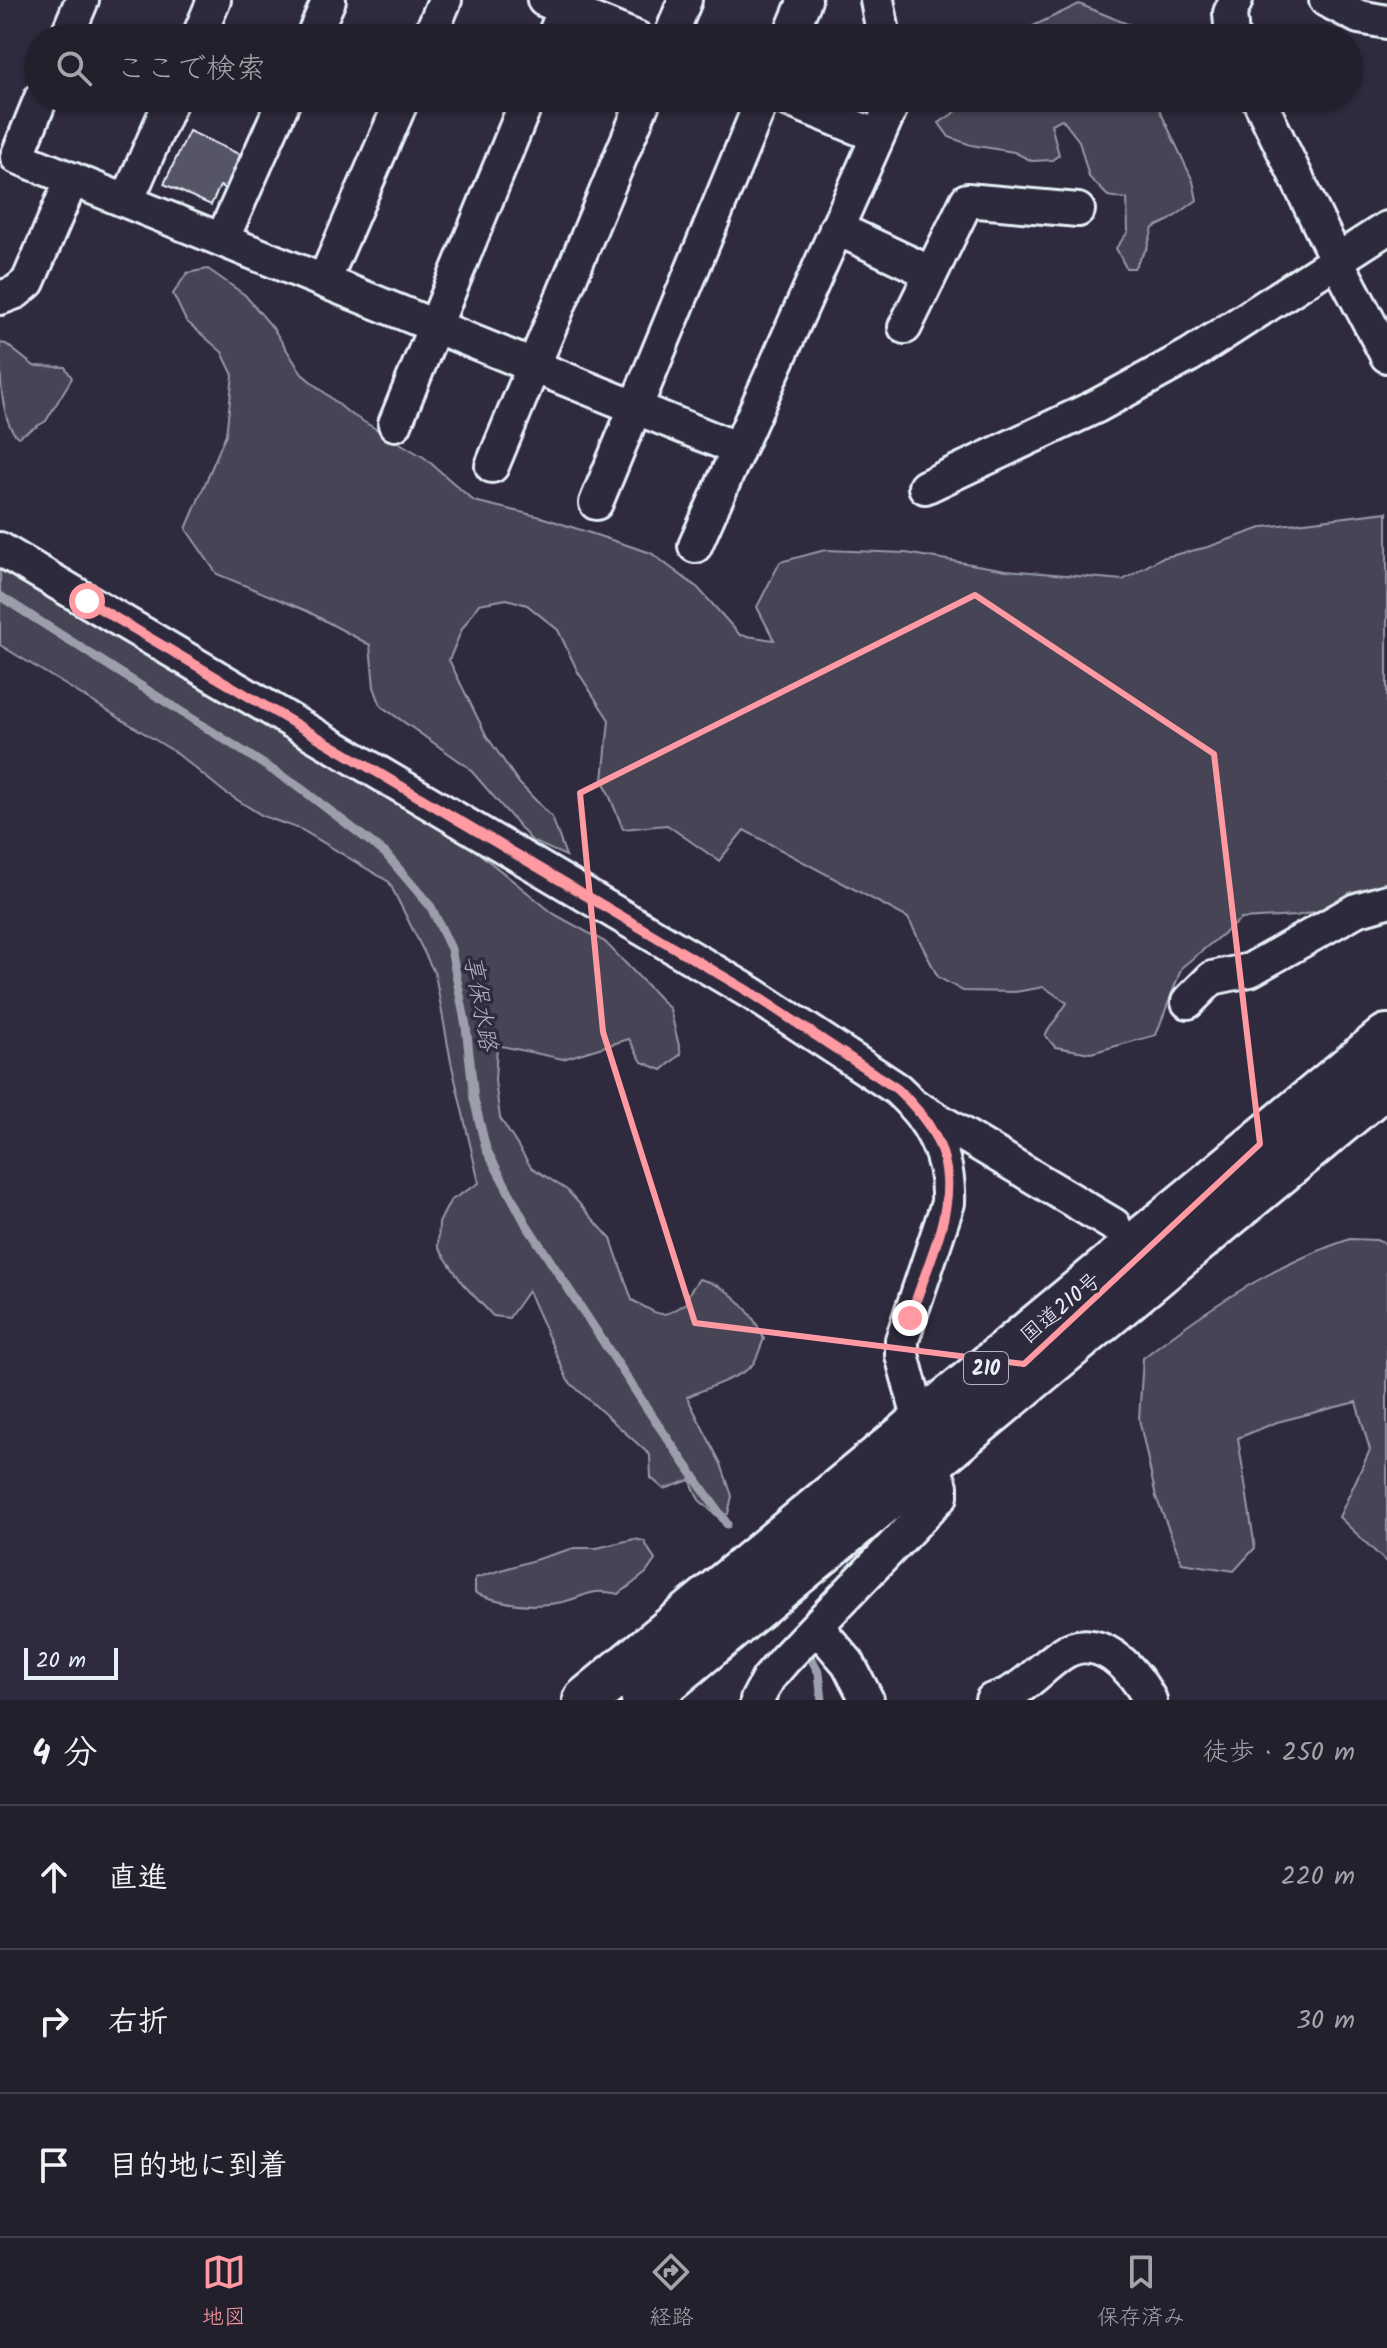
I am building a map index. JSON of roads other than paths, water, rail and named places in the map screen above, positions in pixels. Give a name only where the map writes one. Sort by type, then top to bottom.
[{"type":"highway","name":"国道210号","points":[[644,1700],[926,1442],[1387,1037]]},
{"type":"highway","name":"国道210号","points":[[586,1700],[926,1442],[1387,1083]]},
{"type":"street","points":[[72,24],[82,0]]},
{"type":"street","points":[[204,24],[214,0]]},
{"type":"street","points":[[318,24],[329,0]]},
{"type":"street","points":[[435,24],[445,0]]},
{"type":"street","points":[[676,24],[685,0]]},
{"type":"street","points":[[795,24],[805,0]]},
{"type":"street","points":[[877,0],[881,24]]},
{"type":"street","points":[[1231,24],[1230,13],[1236,0]]},
{"type":"street","points":[[1326,0],[1359,17],[1387,22]]},
{"type":"street","points":[[557,12],[594,24]]},
{"type":"street","points":[[35,112],[17,157],[738,449]]},
{"type":"street","points":[[127,201],[166,112]]},
{"type":"street","points":[[222,240],[279,112]]},
{"type":"street","points":[[324,281],[397,112]]},
{"type":"street","points":[[395,424],[522,112]]},
{"type":"street","points":[[492,466],[639,112]]},
{"type":"street","points":[[596,503],[757,112]]},
{"type":"street","points":[[818,112],[877,136]]},
{"type":"street","points":[[695,546],[888,112]]},
{"type":"street","points":[[1265,112],[1387,356]]},
{"type":"street","points":[[0,298],[16,292],[28,282],[72,179]]},
{"type":"street","points":[[905,327],[967,200],[1078,210]]},
{"type":"street","points":[[836,228],[931,273]]},
{"type":"street","points":[[925,487],[1097,406],[1190,355],[1387,228]]},
{"type":"street","points":[[0,549],[753,994],[897,1089],[918,1108],[1114,1225]]},
{"type":"street","points":[[1188,1002],[1212,978],[1250,970],[1356,910],[1387,901]]},
{"type":"street","points":[[757,1700],[768,1679],[824,1636],[941,1496],[941,1486],[904,1364],[902,1340],[948,1203],[949,1180],[944,1158],[934,1133],[918,1108]]},
{"type":"street","points":[[824,1636],[843,1700]]},
{"type":"street","points":[[824,1636],[848,1663],[867,1700]]},
{"type":"street","points":[[992,1700],[1020,1689],[1061,1654],[1082,1648],[1105,1652],[1123,1661],[1137,1677],[1150,1700]]},
{"type":"waterway","name":"享保水路","points":[[0,596],[299,787],[385,853],[431,907],[451,949],[466,1026],[474,1099],[486,1149],[526,1224],[727,1524]]},
{"type":"waterway","name":"享保水路","points":[[808,1652],[819,1673],[822,1700]]}]
